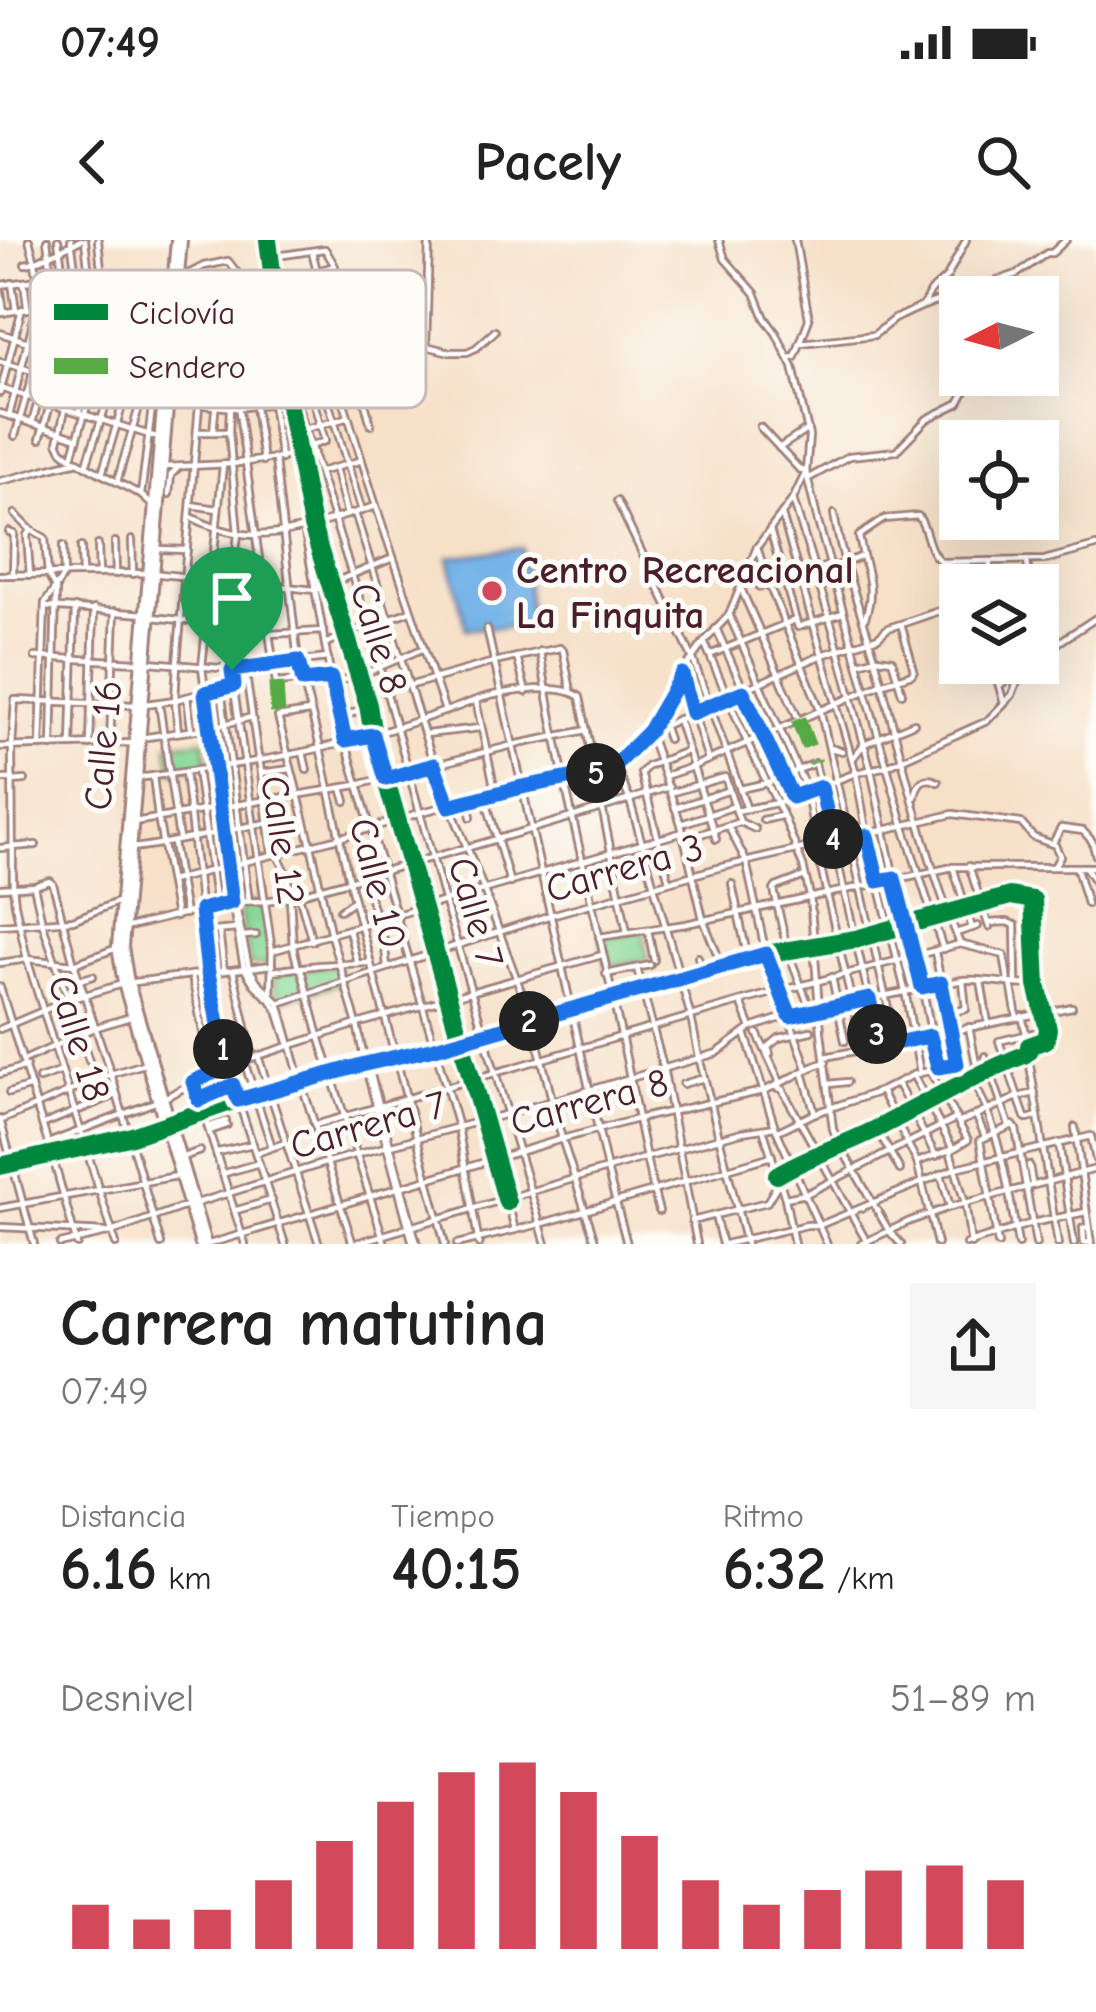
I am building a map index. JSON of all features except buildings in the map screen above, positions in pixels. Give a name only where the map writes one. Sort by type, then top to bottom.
[{"type":"highway","name":"Calle 16","points":[[160,408],[155,437],[169,467],[154,499],[154,573],[142,662],[120,947],[135,1016],[206,1244]]},
{"type":"street","points":[[29,240],[36,270]]},
{"type":"street","points":[[47,240],[51,270]]},
{"type":"street","points":[[58,240],[62,270]]},
{"type":"street","points":[[25,263],[83,240],[88,270]]},
{"type":"street","points":[[98,240],[101,270]]},
{"type":"street","points":[[164,240],[178,241]]},
{"type":"street","points":[[268,240],[273,270]]},
{"type":"street","points":[[429,240],[426,346],[467,352],[495,331]]},
{"type":"street","points":[[718,240],[725,260],[755,293],[765,318],[792,358],[808,429],[807,475],[878,736],[934,916],[957,1064]]},
{"type":"street","points":[[792,358],[809,319],[795,240]]},
{"type":"street","points":[[923,306],[947,278],[966,240]]},
{"type":"street","points":[[1010,276],[1066,240]]},
{"type":"street","points":[[270,257],[312,251]]},
{"type":"street","points":[[198,270],[228,261],[235,270]]},
{"type":"street","points":[[30,281],[0,285],[2,313],[30,309]]},
{"type":"street","points":[[24,282],[22,310],[0,390],[30,398]]},
{"type":"street","points":[[12,284],[22,310]]},
{"type":"street","points":[[801,343],[874,335],[894,320],[939,300]]},
{"type":"street","points":[[9,416],[30,330]]},
{"type":"street","points":[[0,333],[30,343]]},
{"type":"street","points":[[4,363],[30,369]]},
{"type":"street","points":[[15,436],[30,384]]},
{"type":"street","points":[[719,967],[650,732],[682,674],[729,615],[758,547],[807,475],[849,456],[900,448],[927,419],[962,396]]},
{"type":"street","points":[[32,423],[37,408]]},
{"type":"street","points":[[40,439],[49,408]]},
{"type":"street","points":[[64,408],[102,420],[155,437],[154,499],[86,466],[58,442],[64,408]]},
{"type":"street","points":[[75,459],[83,408]]},
{"type":"street","points":[[86,466],[106,408]]},
{"type":"street","points":[[102,474],[122,408]]},
{"type":"street","points":[[117,482],[139,408]]},
{"type":"street","points":[[178,732],[177,664],[199,408]]},
{"type":"street","points":[[213,432],[214,408]]},
{"type":"street","points":[[233,408],[247,463],[276,683],[359,676],[424,648]]},
{"type":"street","name":"Calle 12","points":[[233,408],[227,465],[238,534],[227,625],[272,951],[271,997],[291,1046]]},
{"type":"street","points":[[255,408],[262,461]]},
{"type":"street","name":"Calle 10","points":[[272,408],[298,661],[349,881],[446,1244]]},
{"type":"street","name":"Calle 8","points":[[293,408],[312,526],[368,705],[514,1230]]},
{"type":"street","name":"Calle 7","points":[[295,408],[367,623],[546,1244]]},
{"type":"street","points":[[315,408],[325,441]]},
{"type":"street","points":[[329,408],[354,513]]},
{"type":"street","points":[[345,408],[445,712]]},
{"type":"street","points":[[366,408],[370,425]]},
{"type":"street","points":[[0,413],[78,438]]},
{"type":"street","points":[[305,429],[348,417]]},
{"type":"street","points":[[760,427],[807,475]]},
{"type":"street","points":[[779,448],[808,429]]},
{"type":"street","points":[[197,432],[229,432]]},
{"type":"street","points":[[169,467],[300,456],[338,437]]},
{"type":"street","points":[[0,481],[75,459]]},
{"type":"street","points":[[319,472],[361,460]]},
{"type":"street","points":[[227,465],[202,667],[237,929],[254,984],[271,997]]},
{"type":"street","points":[[335,468],[372,566],[434,765],[532,1021],[562,1139],[596,1244]]},
{"type":"street","points":[[794,499],[871,770],[938,1067]]},
{"type":"street","points":[[617,501],[712,704],[747,809]]},
{"type":"street","points":[[191,505],[218,509]]},
{"type":"street","points":[[190,517],[216,530],[256,536],[312,526],[376,506]]},
{"type":"street","points":[[15,514],[46,541],[48,575],[56,590],[52,746]]},
{"type":"street","points":[[835,514],[914,802],[960,944]]},
{"type":"street","points":[[782,515],[856,773],[905,991],[916,1074],[951,1150],[965,1203],[969,1244],[1032,1223],[1087,1212]]},
{"type":"street","points":[[864,620],[872,586],[859,536],[884,519],[918,516],[938,561],[1060,558],[1096,546]]},
{"type":"street","points":[[304,528],[345,740],[458,1127],[479,1241]]},
{"type":"street","points":[[31,530],[27,536],[31,575]]},
{"type":"street","points":[[770,530],[798,624]]},
{"type":"street","points":[[9,532],[14,534],[13,575]]},
{"type":"street","points":[[132,540],[133,574]]},
{"type":"street","points":[[115,542],[116,574]]},
{"type":"street","points":[[98,544],[99,574]]},
{"type":"street","points":[[40,746],[39,658],[46,602],[64,575],[63,546]]},
{"type":"street","points":[[81,547],[82,574]]},
{"type":"street","points":[[758,547],[820,709],[896,1043]]},
{"type":"street","points":[[153,548],[187,550]]},
{"type":"street","points":[[748,565],[758,586],[862,557]]},
{"type":"street","points":[[0,575],[154,573],[316,590],[393,558]]},
{"type":"street","points":[[991,559],[991,564]]},
{"type":"street","points":[[1027,559],[1028,564]]},
{"type":"street","points":[[740,584],[798,719]]},
{"type":"street","points":[[45,607],[227,625]]},
{"type":"street","points":[[71,746],[75,608]]},
{"type":"street","points":[[90,745],[94,609]]},
{"type":"street","points":[[110,744],[115,611]]},
{"type":"street","points":[[325,644],[367,623],[410,611]]},
{"type":"street","points":[[170,881],[422,812],[596,773],[619,761],[663,725],[822,655],[939,611]]},
{"type":"street","points":[[710,655],[785,623],[814,622],[843,613]]},
{"type":"street","points":[[729,615],[807,791],[863,1049]]},
{"type":"street","points":[[1059,642],[1096,617]]},
{"type":"street","points":[[665,776],[914,673],[901,624]]},
{"type":"street","points":[[488,628],[627,1244]]},
{"type":"street","points":[[716,628],[792,797]]},
{"type":"street","points":[[270,634],[322,631]]},
{"type":"street","points":[[704,642],[783,815],[805,876],[838,1144],[901,1244]]},
{"type":"street","points":[[410,685],[557,648],[563,650],[571,691]]},
{"type":"street","points":[[539,651],[659,1211]]},
{"type":"street","points":[[518,657],[526,692]]},
{"type":"street","points":[[39,658],[232,670],[328,658]]},
{"type":"street","points":[[859,663],[896,659],[902,693]]},
{"type":"street","points":[[245,668],[267,823],[274,854],[288,875],[293,896],[298,968],[386,1244]]},
{"type":"street","points":[[682,674],[708,760]]},
{"type":"street","points":[[40,700],[139,705],[247,681]]},
{"type":"street","points":[[682,832],[708,815],[777,803],[902,760],[987,722],[1018,684]]},
{"type":"street","points":[[1000,685],[1004,703]]},
{"type":"street","points":[[221,688],[249,902]]},
{"type":"street","points":[[37,691],[40,700]]},
{"type":"street","points":[[132,778],[232,764],[373,735],[502,693],[571,691],[580,697],[627,932]]},
{"type":"street","points":[[187,698],[192,730]]},
{"type":"street","points":[[476,699],[496,795]]},
{"type":"street","name":"Calle 18","points":[[40,700],[15,700],[12,747],[18,922],[116,1244]]},
{"type":"street","points":[[159,703],[185,914]]},
{"type":"street","points":[[340,719],[368,705]]},
{"type":"street","points":[[311,712],[278,717],[331,936],[415,1244]]},
{"type":"street","points":[[0,747],[136,741],[252,717]]},
{"type":"street","points":[[678,719],[716,839]]},
{"type":"street","points":[[852,760],[864,744],[914,723]]},
{"type":"street","points":[[663,725],[668,739]]},
{"type":"street","points":[[424,734],[480,728]]},
{"type":"street","points":[[129,823],[357,785],[586,730]]},
{"type":"street","points":[[243,738],[255,736]]},
{"type":"street","points":[[830,748],[846,750]]},
{"type":"street","points":[[303,750],[307,770]]},
{"type":"street","points":[[832,756],[846,750]]},
{"type":"street","points":[[688,751],[641,771],[637,798],[642,843],[653,886],[672,926],[746,1242]]},
{"type":"street","points":[[619,761],[655,839],[667,881]]},
{"type":"street","points":[[740,789],[815,763],[880,1046]]},
{"type":"street","points":[[261,773],[290,769]]},
{"type":"street","points":[[197,770],[216,906]]},
{"type":"street","points":[[185,772],[202,932],[227,1066],[285,1244]]},
{"type":"street","points":[[906,772],[916,781],[931,778],[938,782]]},
{"type":"street","points":[[153,776],[176,916]]},
{"type":"street","points":[[120,929],[233,902],[293,896],[637,798],[725,778],[740,822],[755,830]]},
{"type":"street","points":[[0,779],[25,780]]},
{"type":"street","points":[[914,802],[924,779]]},
{"type":"street","points":[[342,788],[346,801]]},
{"type":"street","points":[[675,808],[729,790]]},
{"type":"street","points":[[485,797],[510,884]]},
{"type":"street","points":[[278,800],[291,850]]},
{"type":"street","points":[[468,801],[471,817]]},
{"type":"street","points":[[0,809],[22,808]]},
{"type":"street","name":"Carrera 3","points":[[279,1003],[667,881],[958,814],[1019,822],[1032,836],[1054,843],[1061,828],[1083,831],[1096,856]]},
{"type":"street","points":[[763,820],[783,815]]},
{"type":"street","points":[[272,951],[655,839],[740,822]]},
{"type":"street","points":[[127,849],[267,823]]},
{"type":"street","points":[[728,826],[746,861],[766,954],[796,1034],[815,1114]]},
{"type":"street","points":[[778,835],[793,840]]},
{"type":"street","points":[[1054,843],[1060,854],[1054,867]]},
{"type":"street","points":[[0,848],[36,844]]},
{"type":"street","points":[[761,847],[776,868]]},
{"type":"street","points":[[969,866],[989,925],[1015,925],[1012,984]]},
{"type":"street","points":[[953,867],[975,927],[956,933]]},
{"type":"street","points":[[598,937],[953,867],[1096,867]]},
{"type":"street","points":[[1077,868],[1087,904]]},
{"type":"street","points":[[1086,868],[1096,883]]},
{"type":"street","points":[[805,876],[776,886],[776,903],[787,949],[812,1011]]},
{"type":"street","points":[[364,878],[377,922]]},
{"type":"street","points":[[0,888],[52,882],[161,1244]]},
{"type":"street","points":[[732,884],[748,959]]},
{"type":"street","points":[[34,886],[89,1061]]},
{"type":"street","points":[[293,896],[312,941]]},
{"type":"street","points":[[0,1166],[129,1137],[254,1094],[462,1041],[766,954],[856,939],[1012,896],[1033,900],[1036,985],[1048,1029],[1044,1041],[878,1129],[793,1165],[778,1178],[770,1200],[692,1221]]},
{"type":"street","points":[[0,925],[73,920],[122,899]]},
{"type":"street","points":[[340,910],[354,900]]},
{"type":"street","points":[[233,902],[247,968]]},
{"type":"street","points":[[303,914],[313,912]]},
{"type":"street","points":[[202,932],[237,929]]},
{"type":"street","points":[[606,974],[651,963],[648,929]]},
{"type":"street","points":[[219,931],[224,971]]},
{"type":"street","points":[[350,931],[356,963]]},
{"type":"street","points":[[242,936],[256,935]]},
{"type":"street","points":[[384,939],[387,967]]},
{"type":"street","points":[[315,1125],[745,1000],[965,943],[1004,955],[1026,1034],[1058,1244]]},
{"type":"street","points":[[0,963],[27,959],[74,964],[120,947]]},
{"type":"street","points":[[730,953],[732,963]]},
{"type":"street","points":[[48,1143],[160,1100],[243,1060],[602,955]]},
{"type":"street","points":[[698,957],[703,972]]},
{"type":"street","points":[[0,1029],[68,1000],[126,983],[247,968],[370,962]]},
{"type":"street","points":[[637,968],[697,1244]]},
{"type":"street","points":[[233,970],[256,1056],[319,1244]]},
{"type":"street","points":[[192,975],[212,1072]]},
{"type":"street","points":[[79,980],[93,976]]},
{"type":"street","points":[[832,977],[845,1041]]},
{"type":"street","points":[[981,979],[988,1023]]},
{"type":"street","points":[[947,1013],[966,1009],[963,980]]},
{"type":"street","name":"Carrera 7","points":[[60,1244],[721,1051],[753,1029],[790,1016],[963,980],[1036,985]]},
{"type":"street","points":[[0,987],[76,1242]]},
{"type":"street","name":"Calle 12","points":[[271,997],[279,1003],[353,1244]]},
{"type":"street","points":[[745,1000],[776,1129],[827,1244]]},
{"type":"street","name":"Carrera 8","points":[[206,1244],[562,1139],[780,1085],[805,1066],[825,1059],[1072,1007]]},
{"type":"street","points":[[0,1074],[94,1028],[135,1016]]},
{"type":"street","points":[[201,1024],[218,1021]]},
{"type":"street","points":[[968,1027],[975,1077],[994,1132],[1018,1244]]},
{"type":"street","points":[[753,1029],[865,1243],[965,1203],[1096,1169]]},
{"type":"street","points":[[1039,1116],[1026,1119],[999,1045],[1002,1039],[1048,1029]]},
{"type":"street","points":[[772,1058],[769,1046],[778,1039],[811,1030]]},
{"type":"street","points":[[985,1057],[1029,1185]]},
{"type":"street","points":[[243,1060],[272,1148]]},
{"type":"street","points":[[34,1244],[0,1120],[149,1062]]},
{"type":"street","points":[[367,1063],[378,1107]]},
{"type":"street","points":[[353,1244],[677,1149],[776,1129],[938,1067],[957,1064],[975,1077]]},
{"type":"street","points":[[948,1065],[959,1086]]},
{"type":"street","points":[[795,1066],[805,1066]]},
{"type":"street","points":[[39,1079],[63,1070]]},
{"type":"street","points":[[917,1162],[968,1142],[930,1071]]},
{"type":"street","points":[[683,1084],[704,1078]]},
{"type":"street","points":[[193,1082],[244,1244]]},
{"type":"street","points":[[828,1084],[848,1082]]},
{"type":"street","points":[[897,1083],[936,1156]]},
{"type":"street","points":[[199,1100],[233,1085]]},
{"type":"street","points":[[9,1093],[32,1086]]},
{"type":"street","points":[[881,1091],[917,1162],[938,1244]]},
{"type":"street","points":[[785,1198],[806,1194],[940,1127],[1035,1093]]},
{"type":"street","points":[[43,1124],[116,1095]]},
{"type":"street","points":[[360,1104],[374,1100]]},
{"type":"street","points":[[976,1115],[985,1136]]},
{"type":"street","points":[[208,1130],[226,1123]]},
{"type":"street","points":[[998,1244],[980,1139],[1012,1126]]},
{"type":"street","points":[[1075,1127],[1090,1243]]},
{"type":"street","points":[[256,1153],[272,1148],[296,1129]]},
{"type":"street","points":[[763,1129],[794,1244]]},
{"type":"street","points":[[878,1129],[900,1170]]},
{"type":"street","points":[[235,1136],[239,1147]]},
{"type":"street","points":[[715,1216],[723,1244],[746,1242],[820,1225],[956,1168],[1076,1139],[1093,1137],[1096,1160]]},
{"type":"street","points":[[1059,1143],[1074,1244]]},
{"type":"street","points":[[216,1153],[253,1144]]},
{"type":"street","points":[[178,1158],[200,1151]]},
{"type":"street","points":[[457,1244],[772,1156]]},
{"type":"street","points":[[223,1174],[260,1163]]},
{"type":"street","points":[[1029,1165],[1036,1244]]},
{"type":"street","points":[[940,1174],[950,1208]]},
{"type":"street","points":[[0,1208],[183,1175]]},
{"type":"street","points":[[234,1211],[272,1199]]},
{"type":"street","points":[[0,1227],[111,1232]]},
{"type":"green space","points":[[204,740],[208,765],[172,771],[168,745]]},
{"type":"green space","points":[[262,902],[269,965],[250,965],[238,903]]},
{"type":"green space","points":[[643,931],[648,959],[605,966],[601,938]]},
{"type":"green space","points":[[339,964],[341,983],[279,1001],[275,997],[274,973]]},
{"type":"water","name":"Centro Recreacional La Finquita","points":[[522,548],[531,626],[466,629],[449,557]]},
{"type":"marked path","points":[[276,683],[278,717]]},
{"type":"marked path","points":[[798,719],[815,763]]},
{"type":"cycle path","points":[[268,240],[272,270]]},
{"type":"cycle path","points":[[289,408],[312,526],[368,705],[507,1202]]},
{"type":"cycle path","points":[[0,1166],[129,1137],[254,1094],[435,1049],[766,954],[856,939],[1010,896],[1033,900],[1037,985],[1048,1029],[1046,1040],[777,1175]]},
{"type":"place","name":"Centro Recreacional La Finquita","points":[[492,591]]},
{"type":"route","points":[[298,661],[303,681],[331,678],[345,740],[373,735],[386,779],[434,765],[449,806],[596,773],[619,761],[649,731],[682,674],[692,713],[743,692],[792,797],[821,787],[833,842],[867,836],[878,881],[894,878],[922,987],[941,983],[957,1064],[938,1067],[930,1036],[880,1046],[869,999],[790,1016],[766,954],[238,1100],[233,1085],[199,1100],[193,1082],[227,1066],[201,910],[232,902],[205,693],[234,685],[232,670],[298,661]]}]
